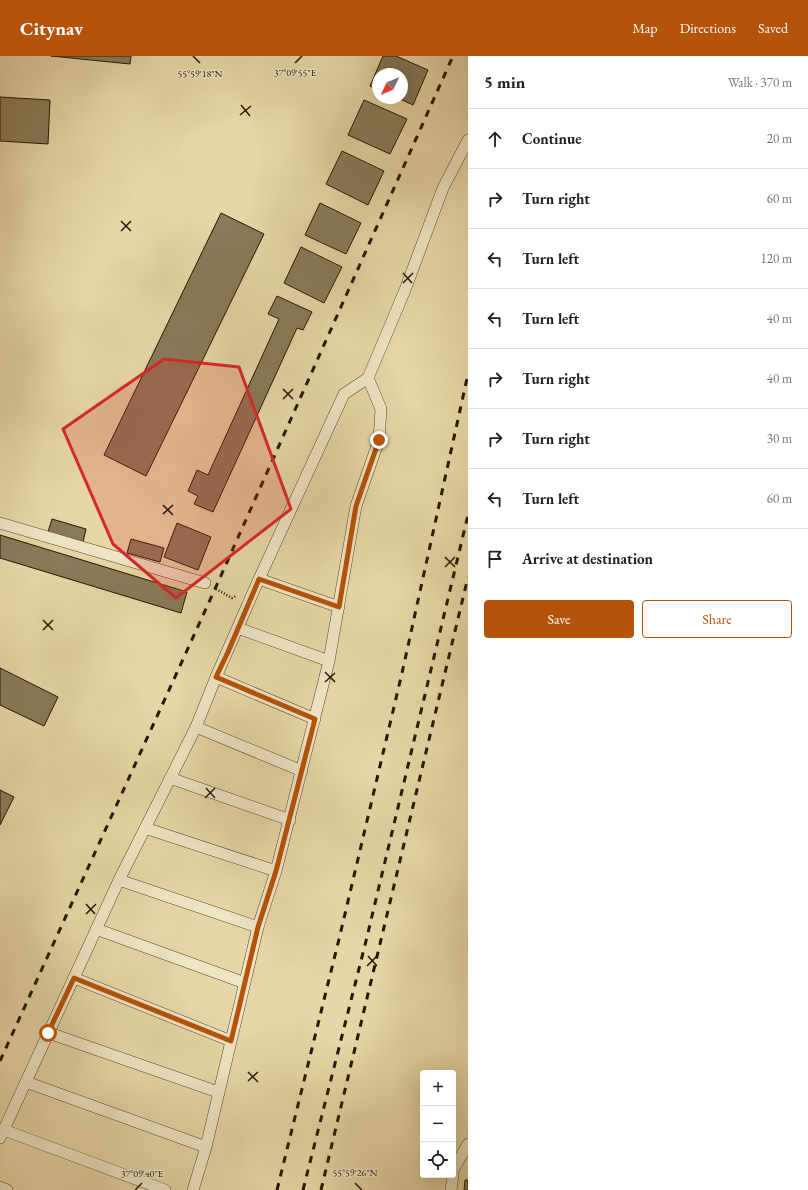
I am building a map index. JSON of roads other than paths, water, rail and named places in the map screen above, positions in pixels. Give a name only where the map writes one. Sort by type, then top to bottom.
[{"type":"lane","points":[[165,1190],[2,1134],[119,880],[196,727],[259,579],[344,394],[368,378],[443,188],[468,140]]},
{"type":"lane","points":[[193,1190],[206,1147],[258,927],[290,820],[329,661],[356,506],[379,440],[381,409],[368,378]]},
{"type":"lane","points":[[0,523],[205,583]]},
{"type":"lane","points":[[259,579],[339,607]]},
{"type":"lane","points":[[238,628],[329,661]]},
{"type":"lane","points":[[216,677],[315,719]]},
{"type":"lane","points":[[196,727],[302,770]]},
{"type":"lane","points":[[170,778],[290,820]]},
{"type":"lane","points":[[145,828],[276,871]]},
{"type":"lane","points":[[119,880],[258,927]]},
{"type":"lane","points":[[96,929],[245,983]]},
{"type":"lane","points":[[74,978],[231,1041]]},
{"type":"lane","points":[[48,1033],[218,1092]]},
{"type":"lane","points":[[26,1082],[206,1147]]},
{"type":"lane","points":[[456,1166],[468,1144]]},
{"type":"lane","points":[[451,1190],[452,1178]]},
{"type":"lane","points":[[0,1187],[7,1190]]},
{"type":"railway","points":[[0,1061],[215,589],[453,56]]},
{"type":"railway","points":[[277,1190],[340,935],[402,673],[468,374]]},
{"type":"railway","points":[[303,1190],[366,941],[468,515]]},
{"type":"railway","points":[[321,1190],[468,577]]}]
